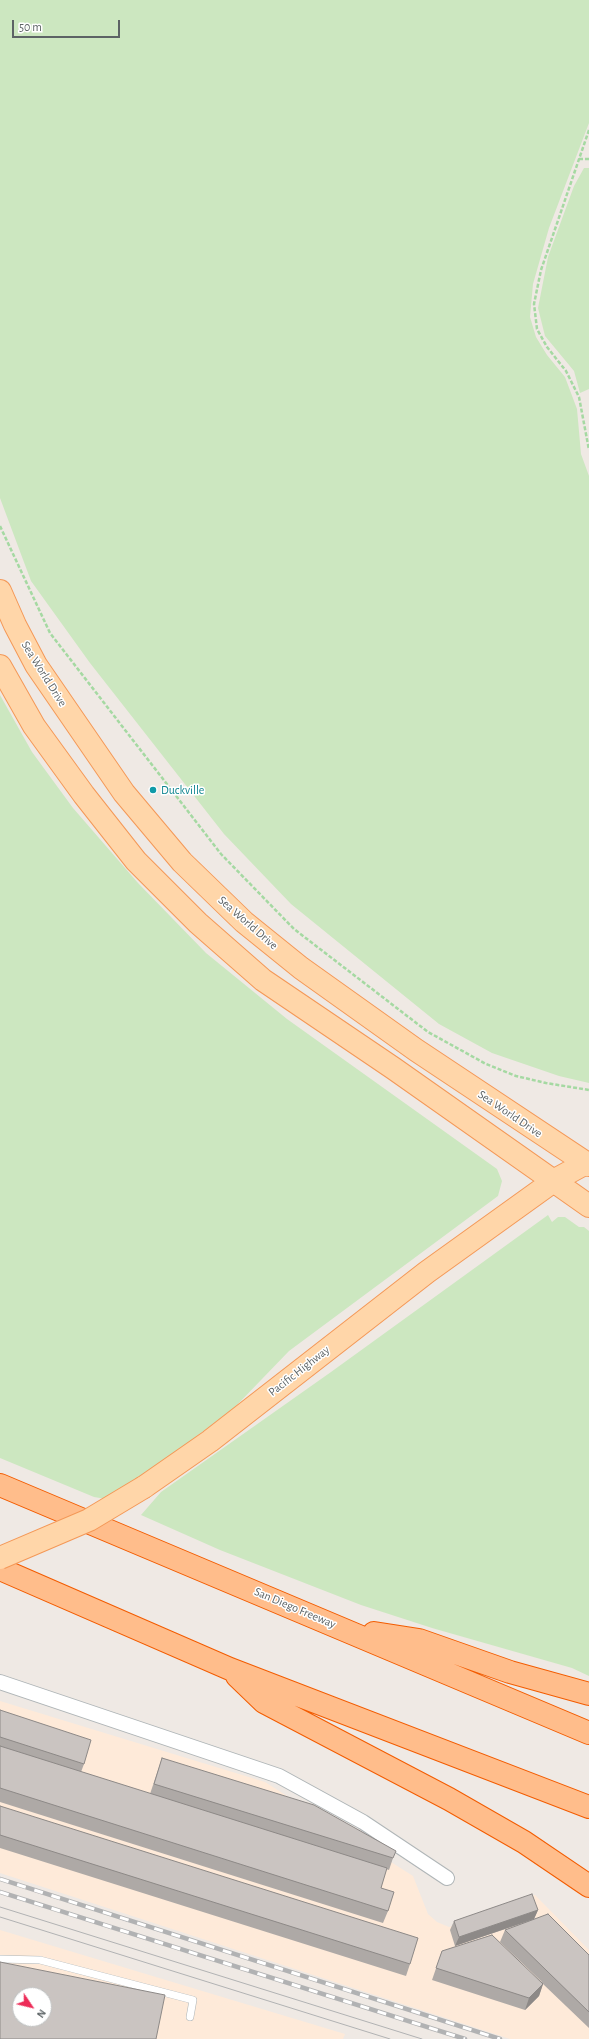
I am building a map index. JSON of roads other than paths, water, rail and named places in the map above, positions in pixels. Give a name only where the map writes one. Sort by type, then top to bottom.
[{"type":"highway","name":"San Diego Freeway","points":[[0,1485],[589,1733]]},
{"type":"highway","points":[[0,1569],[230,1669],[589,1807]]},
{"type":"highway","points":[[339,1627],[419,1640],[510,1672],[589,1694]]},
{"type":"highway","points":[[230,1669],[264,1702],[449,1799],[524,1842],[589,1886]]},
{"type":"main road","name":"Sea World Drive","points":[[0,591],[15,625],[36,665],[124,793],[182,862],[244,922],[301,968],[416,1050],[588,1164]]},
{"type":"main road","points":[[0,666],[34,726],[84,795],[136,861],[198,923],[263,980],[555,1180],[589,1206]]},
{"type":"main road","name":"Pacific Highway","points":[[0,1558],[89,1520],[144,1487],[210,1441],[427,1272],[555,1180],[588,1164]]},
{"type":"street","points":[[0,1682],[279,1776],[364,1822],[447,1878]]},
{"type":"lane","points":[[0,1959],[40,1960],[193,2000],[190,2017]]},
{"type":"tram line","points":[[0,1907],[422,2039]]},
{"type":"tram line","points":[[0,1917],[390,2039]]},
{"type":"railway","points":[[0,1879],[500,2039]]},
{"type":"railway","points":[[0,1892],[465,2039]]},
{"type":"place","name":"Duckville","points":[[153,790]]}]
